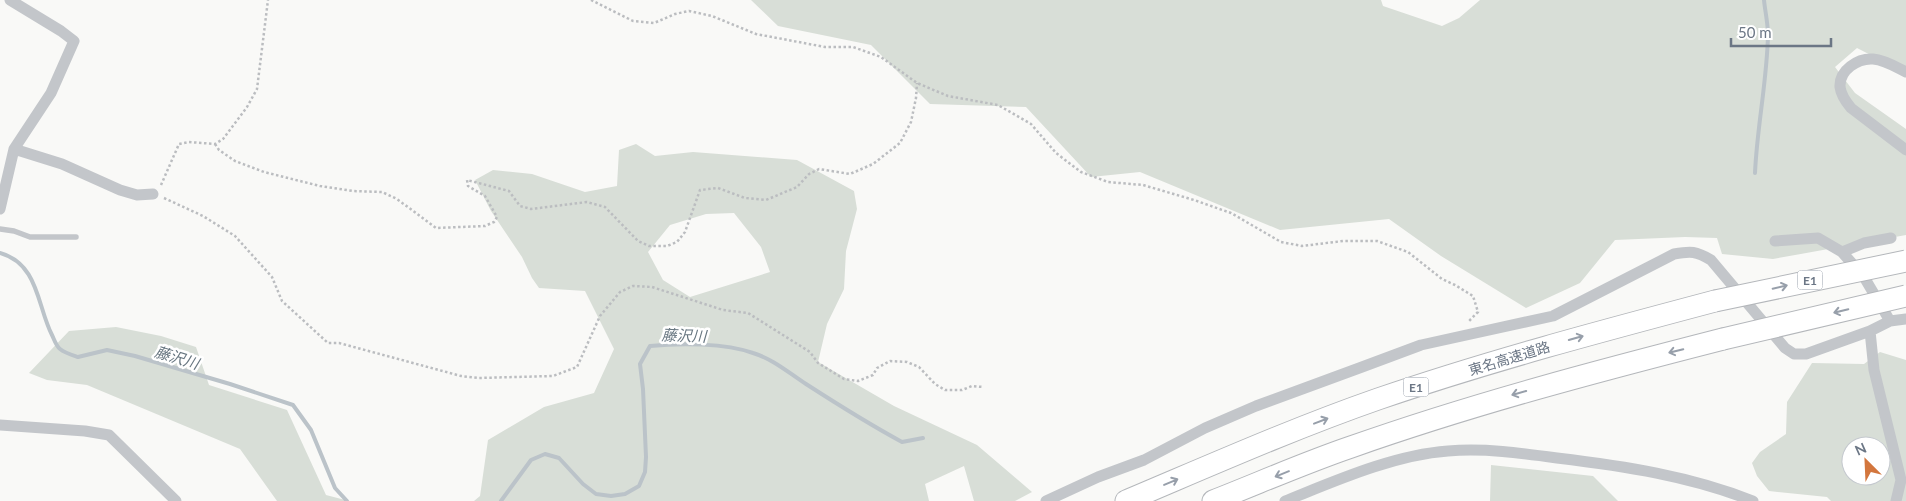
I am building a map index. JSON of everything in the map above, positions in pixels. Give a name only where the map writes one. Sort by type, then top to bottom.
[{"type":"highway","name":"東名高速道路","points":[[1126,501],[1258,445],[1377,400],[1494,362],[1715,301],[1906,261]]},
{"type":"highway","points":[[1213,501],[1350,447],[1497,399],[1723,339],[1906,296]]},
{"type":"street","points":[[0,209],[14,149],[50,93],[74,41],[10,0]]},
{"type":"street","points":[[1906,72],[1886,62],[1873,59],[1860,61],[1850,67],[1842,76],[1840,87],[1844,100],[1851,108],[1906,150]]},
{"type":"street","points":[[14,149],[62,164],[120,190],[137,195],[153,194]]},
{"type":"street","points":[[1775,240],[1818,238],[1842,252],[1864,277],[1890,322]]},
{"type":"street","points":[[1842,252],[1864,243],[1891,238]]},
{"type":"street","points":[[1046,501],[1098,477],[1144,460],[1205,428],[1256,406],[1421,345],[1553,316],[1674,254],[1699,253],[1710,260],[1785,348],[1794,354],[1806,354],[1890,322],[1906,319]]},
{"type":"street","points":[[1870,331],[1874,370],[1901,480],[1896,501]]},
{"type":"street","points":[[0,425],[85,431],[109,435],[176,501]]},
{"type":"street","points":[[1285,501],[1400,459],[1446,451],[1488,450],[1627,467],[1691,480],[1753,501]]},
{"type":"lane","points":[[0,230],[14,231],[30,236],[76,237]]},
{"type":"path","points":[[268,0],[257,90],[247,107],[223,139],[215,144],[189,142],[179,144],[162,183],[153,194],[204,216],[235,236],[272,276],[282,301],[328,344],[338,343],[461,376],[478,378],[553,376],[577,367],[600,316],[620,292],[633,286],[652,287],[723,310],[748,313],[810,352],[818,363],[844,379],[858,382],[873,376],[877,368],[884,362],[890,361],[907,362],[919,367],[935,384],[945,390],[962,390],[972,386],[983,387]]},
{"type":"path","points":[[591,0],[633,21],[654,23],[675,14],[689,11],[712,16],[756,34],[825,47],[853,47],[881,57],[917,83],[948,96],[998,105],[1031,124],[1056,153],[1081,172],[1108,182],[1143,185],[1231,214],[1281,242],[1302,246],[1342,240],[1377,241],[1408,252],[1442,279],[1473,296],[1478,312],[1469,322],[1466,335]]},
{"type":"path","points":[[215,144],[219,150],[234,161],[264,172],[320,186],[354,191],[382,192],[396,199],[436,228],[485,226],[494,222],[497,217],[485,196],[468,186],[467,180],[508,191],[520,206],[532,209],[588,202],[605,207],[638,241],[649,246],[667,246],[677,242],[685,232],[700,190],[718,188],[745,198],[766,200],[797,187],[809,174],[820,169],[850,174],[873,164],[900,143],[911,122],[917,83]]},
{"type":"shaded area","points":[[751,0],[1381,0],[1383,6],[1442,26],[1459,18],[1480,0],[1906,0],[1906,68],[1896,68],[1857,48],[1835,67],[1855,93],[1906,129],[1906,235],[1773,259],[1722,254],[1717,238],[1685,237],[1615,240],[1580,283],[1526,308],[1441,256],[1389,219],[1280,230],[1140,172],[1091,177],[1026,107],[930,104],[871,45],[778,26]]},
{"type":"shaded area","points":[[636,144],[655,156],[693,152],[797,160],[854,191],[857,209],[846,251],[844,289],[827,324],[818,362],[894,406],[977,445],[1032,492],[1015,501],[974,501],[964,466],[925,484],[929,501],[474,501],[480,496],[488,440],[544,407],[594,393],[614,349],[585,291],[539,288],[522,257],[491,211],[475,180],[493,170],[532,174],[585,192],[617,186],[619,150]],"holes":[[[734,213],[761,247],[770,272],[690,297],[663,280],[648,252],[670,225],[706,214]]]},
{"type":"shaded area","points":[[116,327],[161,336],[196,347],[209,385],[287,410],[326,495],[349,501],[277,501],[240,449],[87,385],[47,380],[29,373],[69,331]]},
{"type":"shaded area","points":[[1880,352],[1906,360],[1906,501],[1831,501],[1827,497],[1769,491],[1757,476],[1752,463],[1760,452],[1786,434],[1787,402],[1812,363],[1864,364]]},
{"type":"shaded area","points":[[1491,465],[1593,476],[1618,501],[1490,501]]},
{"type":"waterway","points":[[1755,173],[1767,52],[1768,31],[1764,0]]},
{"type":"waterway","name":"藤沢川","points":[[0,253],[13,258],[30,276],[55,342],[64,352],[78,357],[107,350],[135,356],[293,405],[311,430],[335,488],[347,501]]},
{"type":"waterway","name":"藤沢川","points":[[501,501],[531,460],[545,454],[559,458],[583,484],[596,494],[611,496],[625,494],[639,486],[645,472],[646,457],[640,364],[650,346],[675,344],[702,345],[729,347],[753,353],[774,363],[902,442],[923,438]]}]
